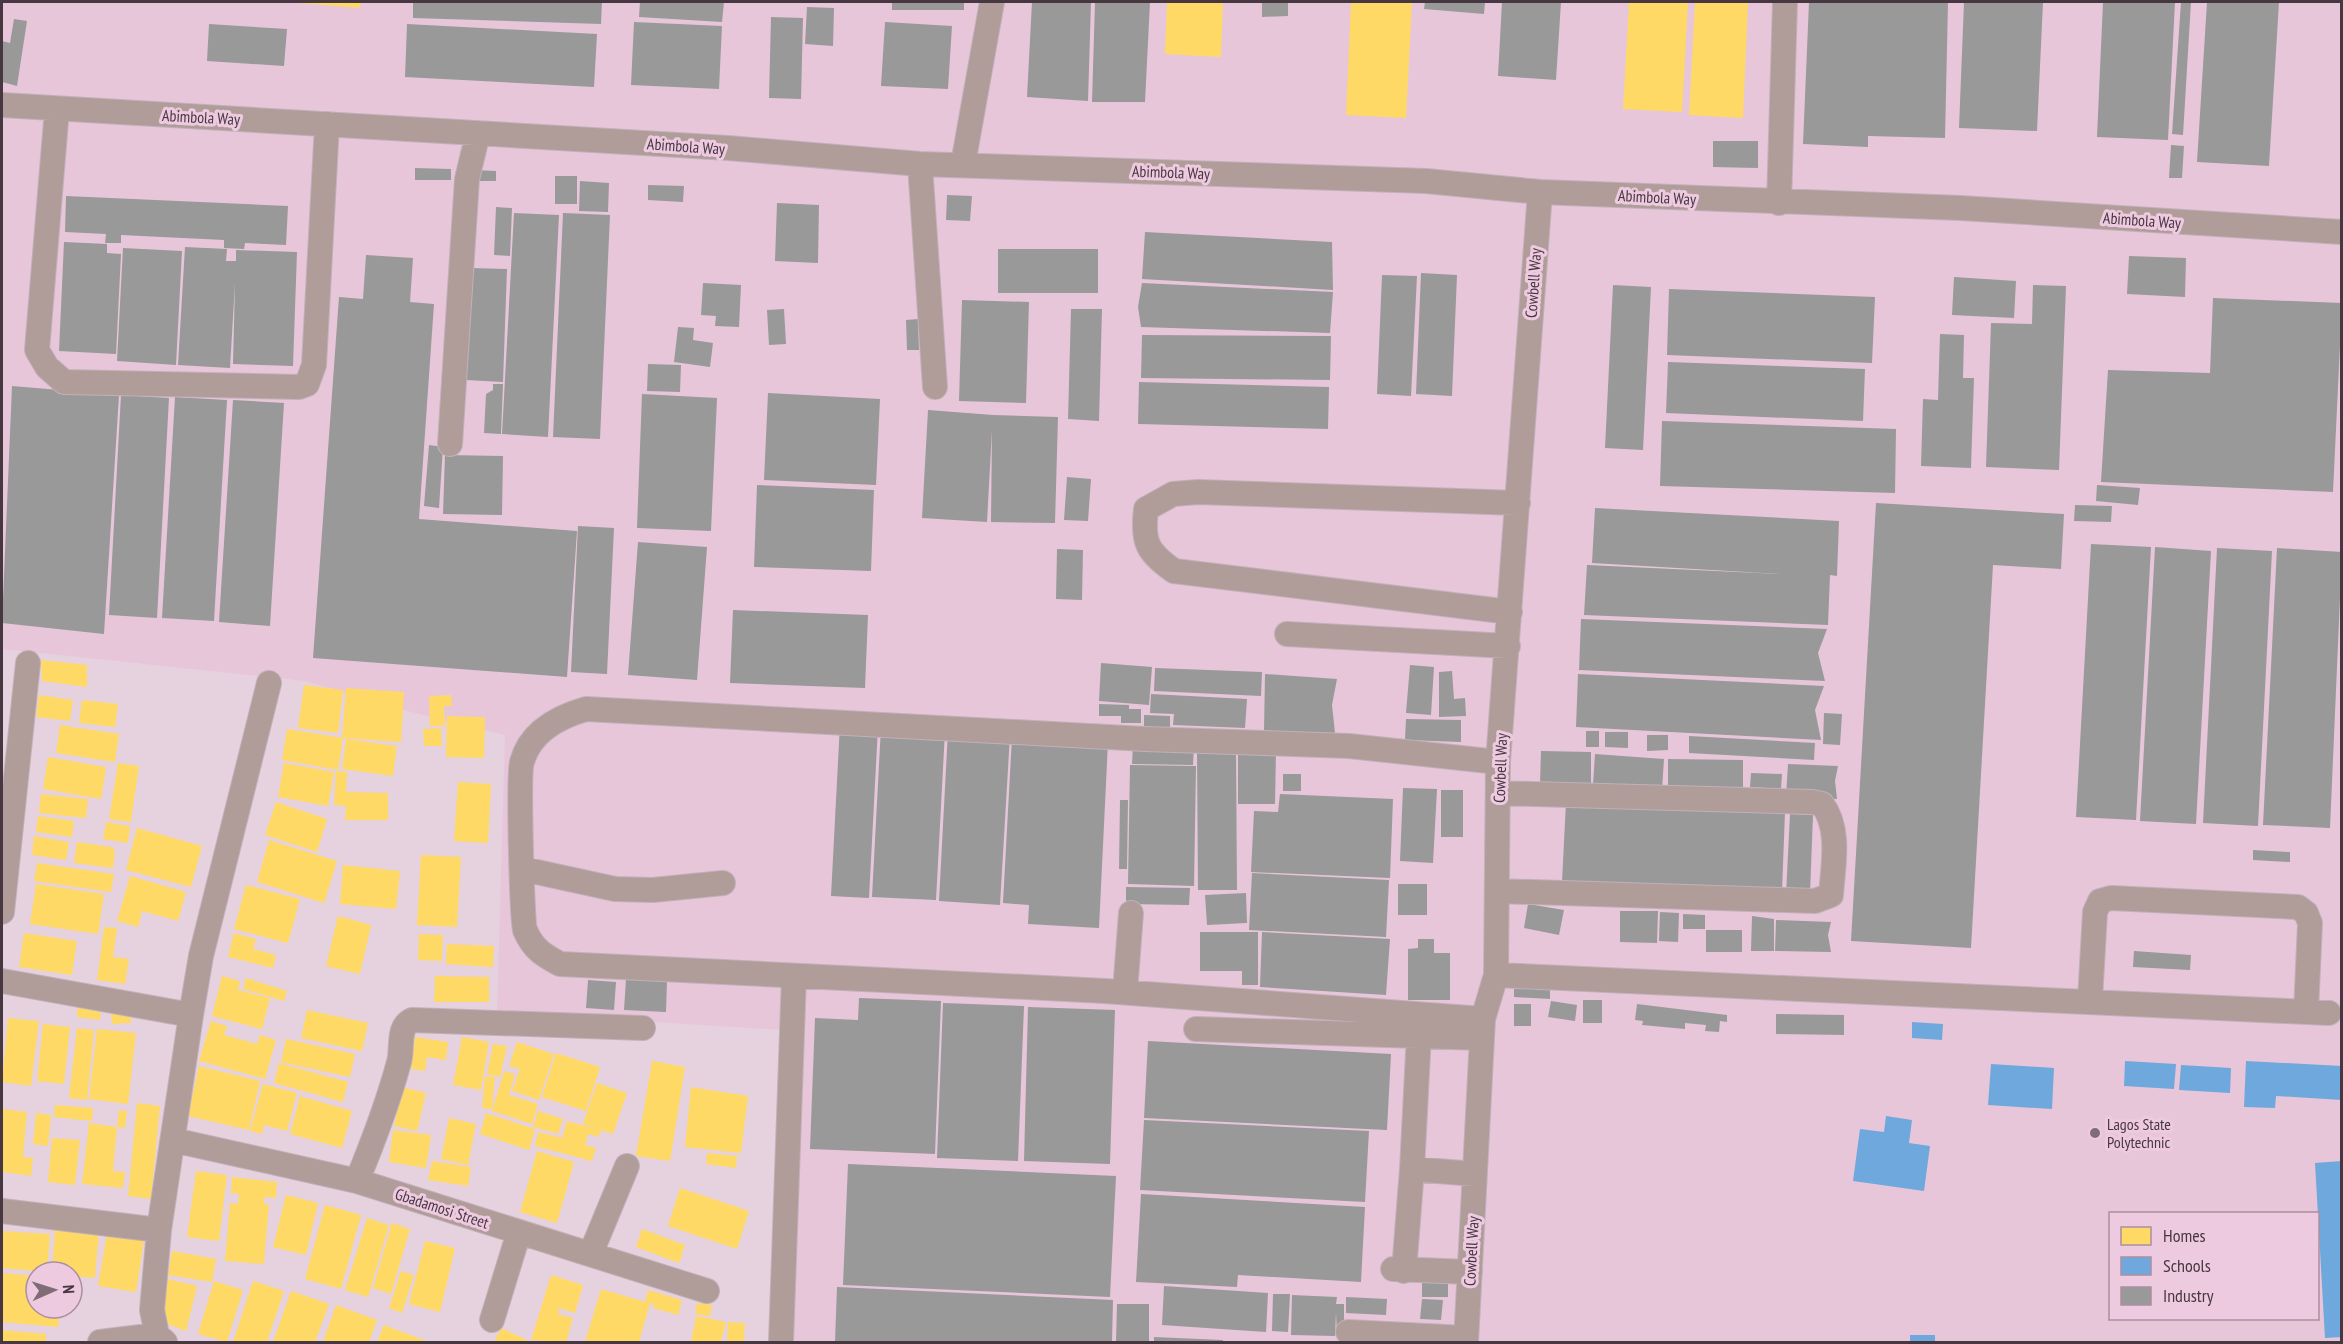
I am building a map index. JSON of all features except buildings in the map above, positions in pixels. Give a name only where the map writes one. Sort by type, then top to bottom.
[{"type":"street","points":[[963,164],[992,2]]},
{"type":"street","points":[[1779,203],[1785,2]]},
{"type":"street","name":"Abimbola Way","points":[[2,105],[478,133],[920,164],[1426,181],[1540,192],[1779,203],[1961,208],[2342,232]]},
{"type":"street","points":[[57,109],[36,350],[47,368],[64,382],[299,387],[307,384],[314,365],[327,124]]},
{"type":"street","points":[[450,444],[467,179],[478,133]]},
{"type":"street","points":[[920,164],[935,387]]},
{"type":"street","name":"Cowbell Way","points":[[1466,1340],[1482,1028],[1496,975],[1498,762],[1540,192]]},
{"type":"street","points":[[1510,612],[1174,571],[1156,558],[1143,532],[1146,509],[1173,494],[1198,492],[1518,503]]},
{"type":"street","points":[[1287,634],[1508,646]]},
{"type":"street","points":[[2,912],[8,781],[28,663]]},
{"type":"street","points":[[100,1342],[161,1339],[152,1310],[159,1230],[191,1015],[201,956],[269,683]]},
{"type":"street","points":[[1482,1028],[1125,992],[560,964],[537,952],[524,928],[519,793],[522,761],[541,730],[566,714],[586,709],[1146,738],[1349,746],[1498,762]]},
{"type":"street","points":[[1497,891],[1815,901],[1831,895],[1834,854],[1832,818],[1821,804],[1812,802],[1498,793]]},
{"type":"street","points":[[523,869],[615,889],[653,890],[723,883]]},
{"type":"street","points":[[1496,975],[2090,1000],[2318,1013],[2310,923],[2306,913],[2298,907],[2111,898],[2100,901],[2095,912],[2090,1000]]},
{"type":"street","points":[[1125,992],[1131,913]]},
{"type":"street","points":[[781,1342],[794,976]]},
{"type":"street","points":[[2,981],[191,1015]]},
{"type":"street","points":[[357,1181],[383,1119],[400,1059],[402,1030],[408,1022],[424,1020],[643,1028]]},
{"type":"street","points":[[1196,1029],[1419,1034],[1482,1028]]},
{"type":"street","points":[[1419,1034],[1412,1169],[1398,1270],[1470,1272]]},
{"type":"street","name":"Gbadamosi Street","points":[[173,1140],[357,1181],[707,1291]]},
{"type":"street","points":[[591,1253],[627,1166]]},
{"type":"street","points":[[1412,1169],[1475,1174]]},
{"type":"street","points":[[2,1211],[159,1230]]},
{"type":"street","points":[[492,1320],[519,1232]]},
{"type":"street","points":[[1348,1332],[1466,1340]]},
{"type":"shaded area","points":[[2,2],[2341,2],[2341,1342],[788,1342],[797,1031],[497,1012],[505,735],[411,712],[305,681],[2,649]]},
{"type":"place","name":"Lagos State Polytechnic","points":[[2095,1133]]}]
